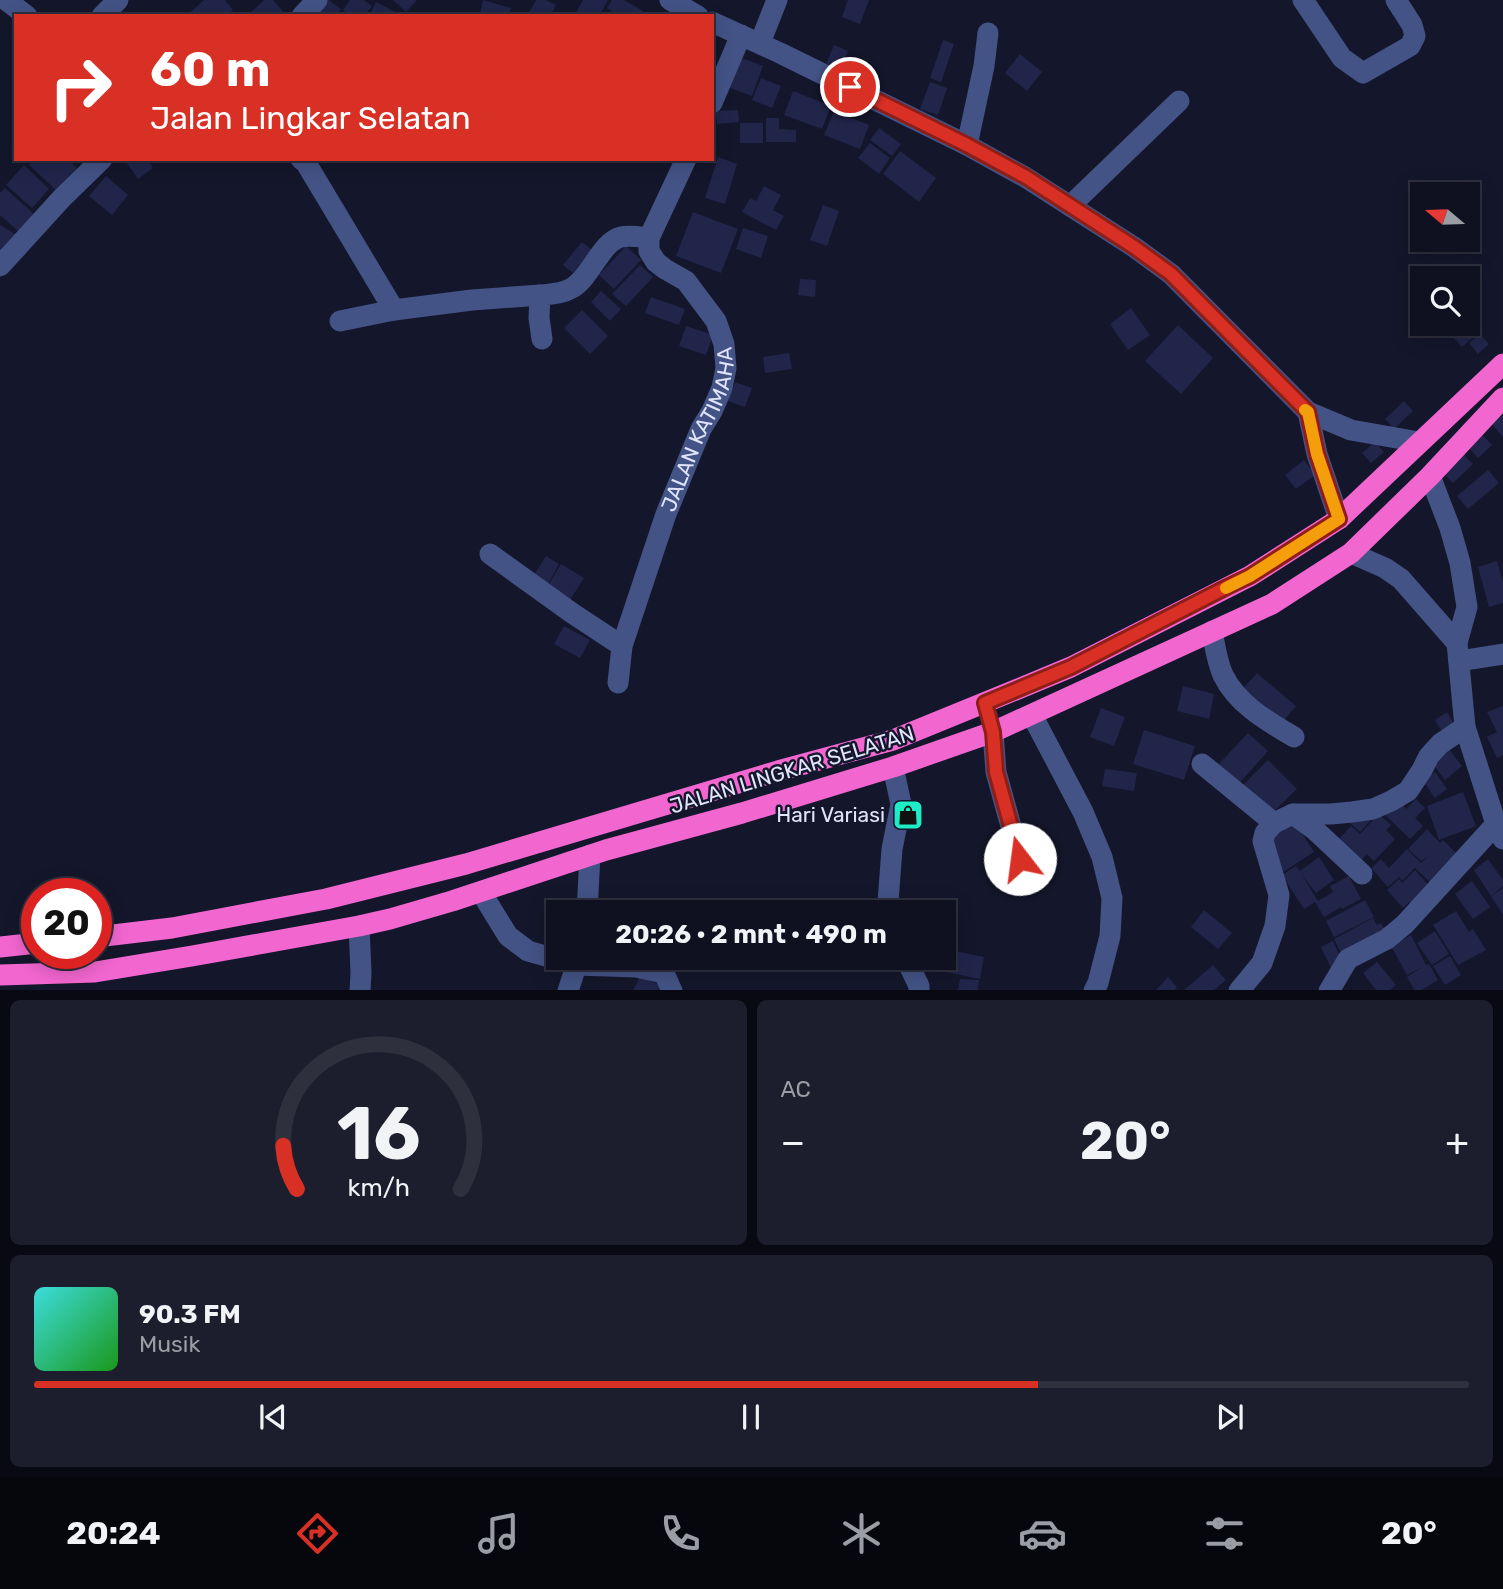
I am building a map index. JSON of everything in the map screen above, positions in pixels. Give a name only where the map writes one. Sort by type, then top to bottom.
[{"type":"highway","name":"JALAN LINGKAR SELATAN","points":[[112,935],[172,928],[326,899],[466,864],[778,771],[893,740],[985,703],[1071,667],[1250,576],[1339,519],[1503,363]]},
{"type":"highway","name":"JALAN LINGKAR SELATAN","points":[[0,975],[95,972],[390,919],[590,855],[781,802],[993,732],[1272,604],[1351,553],[1430,476],[1503,398]]},
{"type":"highway","points":[[985,703],[993,732]]},
{"type":"highway","points":[[0,947],[21,945]]},
{"type":"street","points":[[6,0],[24,14]]},
{"type":"street","points":[[104,14],[118,0]]},
{"type":"street","points":[[304,14],[317,0]]},
{"type":"street","points":[[670,0],[694,14]]},
{"type":"street","points":[[714,100],[777,0]]},
{"type":"street","points":[[1303,0],[1342,58],[1363,73],[1410,46],[1415,36],[1412,25],[1396,0]]},
{"type":"street","points":[[714,23],[967,145],[1026,177],[1134,247],[1171,274],[1308,412],[1350,430],[1419,442]]},
{"type":"street","points":[[967,145],[984,66],[988,33]]},
{"type":"street","points":[[1070,206],[1179,101]]},
{"type":"street","points":[[0,266],[100,161]]},
{"type":"street","points":[[304,161],[394,310]]},
{"type":"street","points":[[340,321],[394,310],[472,300],[558,294],[573,288],[584,278],[610,243],[631,236],[649,238],[685,161]]},
{"type":"street","name":"JALAN KATIMAHA","points":[[618,683],[622,646],[666,514],[701,429],[722,388],[726,368],[724,344],[716,321],[685,281],[656,262],[649,251],[649,238]]},
{"type":"street","points":[[540,295],[542,339]]},
{"type":"street","points":[[1308,412],[1317,454],[1339,519]]},
{"type":"street","points":[[1329,990],[1348,959],[1387,939],[1405,924],[1500,831],[1465,727],[1458,652],[1467,607],[1460,563],[1430,476]]},
{"type":"street","points":[[1351,553],[1385,568],[1401,579],[1458,652],[1503,654]]},
{"type":"street","points":[[490,554],[622,646]]},
{"type":"street","points":[[1212,631],[1223,675],[1236,693],[1259,716],[1294,737]]},
{"type":"street","points":[[1032,715],[1083,812],[1102,857],[1112,898],[1110,936],[1098,984],[1094,990]]},
{"type":"street","points":[[1239,990],[1262,963],[1275,926],[1279,895],[1263,841],[1265,833],[1283,818],[1382,806],[1408,791],[1429,756],[1440,744],[1465,727]]},
{"type":"street","points":[[993,732],[996,772],[1020,859]]},
{"type":"street","points":[[1202,764],[1283,818],[1315,830],[1362,874]]},
{"type":"street","points":[[889,900],[892,849],[901,804],[893,767]]},
{"type":"street","points":[[588,900],[590,855]]},
{"type":"street","points":[[481,892],[508,936],[528,951],[546,958]]},
{"type":"street","points":[[359,926],[359,990]]},
{"type":"street","points":[[568,990],[575,970]]},
{"type":"street","points":[[650,970],[664,973],[672,990]]},
{"type":"street","points":[[911,970],[919,990]]},
{"type":"building","points":[[204,0],[225,0],[233,10],[228,14],[188,14]]},
{"type":"building","points":[[264,0],[273,0],[285,14],[249,14]]},
{"type":"building","points":[[326,0],[341,9],[337,14],[316,14]]},
{"type":"building","points":[[350,0],[364,0],[372,6],[366,14],[348,14],[343,10]]},
{"type":"building","points":[[393,0],[417,0],[406,12]]},
{"type":"building","points":[[483,0],[511,8],[510,14],[480,14]]},
{"type":"building","points":[[536,0],[546,0],[556,5],[551,14],[528,14]]},
{"type":"building","points":[[583,0],[608,0],[600,14],[575,14]]},
{"type":"building","points":[[612,0],[624,0],[643,11],[641,14],[615,14],[607,8]]},
{"type":"building","points":[[848,0],[869,0],[860,24],[842,17]]},
{"type":"building","points":[[376,2],[399,14],[370,14]]},
{"type":"building","points":[[943,40],[954,44],[941,82],[930,78]]},
{"type":"building","points":[[834,45],[848,51],[840,70],[826,64]]},
{"type":"building","points":[[1020,54],[1042,72],[1027,91],[1005,73]]},
{"type":"building","points":[[737,56],[763,66],[752,96],[725,86]]},
{"type":"building","points":[[761,78],[781,86],[772,108],[752,100]]},
{"type":"building","points":[[930,82],[947,88],[938,115],[920,109]]},
{"type":"building","points":[[793,91],[831,106],[822,129],[784,115]]},
{"type":"building","points":[[738,110],[739,122],[717,124],[716,111]]},
{"type":"building","points":[[834,111],[869,125],[860,149],[824,135]]},
{"type":"building","points":[[766,118],[779,118],[779,129],[796,130],[796,142],[766,142]]},
{"type":"building","points":[[740,123],[763,123],[763,143],[740,143]]},
{"type":"building","points":[[879,128],[901,144],[892,156],[870,140]]},
{"type":"building","points":[[870,143],[890,158],[879,174],[858,158]]},
{"type":"building","points":[[900,151],[936,178],[919,202],[883,174]]},
{"type":"building","points":[[718,157],[737,164],[725,204],[705,198]]},
{"type":"building","points":[[33,161],[70,161],[77,168],[56,190],[29,165]]},
{"type":"building","points":[[125,161],[148,161],[153,168],[138,179]]},
{"type":"building","points":[[24,165],[49,189],[32,208],[6,185]]},
{"type":"building","points":[[106,176],[128,195],[112,215],[89,196]]},
{"type":"building","points":[[764,186],[781,195],[773,210],[784,216],[776,230],[742,212],[750,198],[756,201]]},
{"type":"building","points":[[5,188],[36,216],[20,233],[0,215],[0,193]]},
{"type":"building","points":[[823,205],[839,211],[827,246],[810,240]]},
{"type":"building","points":[[693,212],[738,229],[721,273],[676,256]]},
{"type":"building","points":[[0,225],[18,236],[0,254]]},
{"type":"building","points":[[743,228],[768,236],[761,258],[736,249]]},
{"type":"building","points":[[582,242],[592,250],[573,273],[563,265]]},
{"type":"building","points":[[626,246],[641,260],[614,289],[599,275]]},
{"type":"building","points":[[640,265],[653,277],[626,306],[612,294]]},
{"type":"building","points":[[800,279],[816,280],[815,297],[798,295]]},
{"type":"building","points":[[601,291],[621,309],[610,321],[591,302]]},
{"type":"building","points":[[651,297],[685,309],[679,325],[645,313]]},
{"type":"building","points":[[1131,308],[1150,335],[1128,350],[1110,324]]},
{"type":"building","points":[[582,310],[608,336],[590,354],[564,328]]},
{"type":"building","points":[[1178,325],[1213,358],[1181,394],[1145,361]]},
{"type":"building","points":[[686,326],[713,335],[706,355],[679,346]]},
{"type":"building","points":[[1480,334],[1489,344],[1478,354],[1469,343]]},
{"type":"building","points":[[1454,336],[1475,336],[1462,347]]},
{"type":"building","points":[[789,353],[792,369],[765,373],[763,357]]},
{"type":"building","points":[[735,382],[752,388],[745,407],[728,401]]},
{"type":"building","points":[[1404,401],[1413,411],[1394,429],[1385,419]]},
{"type":"building","points":[[1503,415],[1503,437],[1492,424]]},
{"type":"building","points":[[1482,434],[1492,445],[1478,458],[1468,447]]},
{"type":"building","points":[[1375,442],[1384,452],[1371,463],[1362,453]]},
{"type":"building","points":[[1460,451],[1473,464],[1453,483],[1440,470]]},
{"type":"building","points":[[1304,460],[1315,475],[1296,489],[1285,475]]},
{"type":"building","points":[[1488,470],[1499,483],[1468,509],[1457,496]]},
{"type":"building","points":[[546,556],[559,564],[548,584],[534,575]]},
{"type":"building","points":[[1497,561],[1503,582],[1503,603],[1489,607],[1478,567]]},
{"type":"building","points":[[561,564],[584,578],[570,600],[547,587]]},
{"type":"building","points":[[564,626],[590,640],[580,658],[554,644]]},
{"type":"building","points":[[1257,673],[1296,706],[1279,726],[1240,692]]},
{"type":"building","points":[[1183,686],[1214,694],[1209,719],[1177,711]]},
{"type":"building","points":[[1503,706],[1503,755],[1497,758],[1487,737],[1497,732],[1487,712]]},
{"type":"building","points":[[1101,708],[1125,717],[1114,746],[1090,737]]},
{"type":"building","points":[[1447,712],[1456,727],[1444,735],[1435,720]]},
{"type":"building","points":[[1144,730],[1195,746],[1184,780],[1133,764]]},
{"type":"building","points":[[1248,733],[1268,751],[1237,786],[1216,767]]},
{"type":"building","points":[[1446,745],[1462,766],[1445,780],[1429,759]]},
{"type":"building","points":[[1268,760],[1297,789],[1270,815],[1242,786]]},
{"type":"building","points":[[1105,769],[1137,773],[1134,791],[1102,786]]},
{"type":"building","points":[[1435,772],[1447,789],[1435,798],[1423,781]]},
{"type":"building","points":[[1463,792],[1476,826],[1439,840],[1427,806]]},
{"type":"building","points":[[1416,799],[1425,808],[1415,818],[1423,826],[1410,839],[1384,814],[1398,800],[1406,809]]},
{"type":"building","points":[[1361,810],[1372,819],[1360,832],[1350,823]]},
{"type":"building","points":[[1380,815],[1391,825],[1386,830],[1395,839],[1374,861],[1367,854],[1356,865],[1339,839],[1351,826],[1360,834]]},
{"type":"building","points":[[1286,824],[1289,828],[1296,824],[1314,852],[1283,872],[1265,844]]},
{"type":"building","points":[[1427,829],[1440,843],[1443,840],[1460,857],[1433,885],[1415,868],[1402,881],[1399,877],[1388,887],[1371,868],[1381,859],[1389,868],[1407,849],[1421,863],[1427,857],[1421,861],[1408,849]]},
{"type":"building","points":[[1319,857],[1334,880],[1316,893],[1302,875],[1318,901],[1333,892],[1330,886],[1349,876],[1361,899],[1324,917],[1315,902],[1304,909],[1282,875],[1296,866],[1300,871]]},
{"type":"building","points":[[1488,859],[1503,880],[1503,886],[1491,896],[1474,870]]},
{"type":"building","points":[[1415,870],[1431,888],[1412,906],[1409,902],[1403,908],[1387,890],[1399,879],[1402,883]]},
{"type":"building","points":[[1472,881],[1490,907],[1473,919],[1455,894]]},
{"type":"building","points":[[1503,888],[1503,915],[1491,896]]},
{"type":"building","points":[[1365,900],[1374,917],[1334,937],[1326,921]]},
{"type":"building","points":[[1204,910],[1232,933],[1218,949],[1191,927]]},
{"type":"building","points":[[1456,911],[1469,932],[1473,929],[1486,950],[1458,965],[1433,925]]},
{"type":"building","points":[[1373,918],[1377,925],[1381,923],[1387,935],[1357,951],[1351,941],[1356,951],[1343,957],[1334,939]]},
{"type":"building","points":[[1435,931],[1449,954],[1432,965],[1417,943]]},
{"type":"building","points":[[1411,935],[1426,965],[1429,964],[1438,980],[1422,990],[1414,990],[1407,977],[1422,967],[1407,975],[1391,946]]},
{"type":"building","points":[[1333,941],[1343,963],[1331,968],[1321,947]]},
{"type":"building","points":[[956,951],[984,957],[980,979],[941,971],[956,970]]},
{"type":"building","points":[[1450,956],[1461,975],[1445,985],[1433,966]]},
{"type":"building","points":[[1377,962],[1396,985],[1390,990],[1376,990],[1363,973]]},
{"type":"building","points":[[1213,965],[1226,980],[1214,990],[1184,990]]},
{"type":"building","points":[[640,976],[660,985],[658,990],[633,990]]},
{"type":"building","points":[[1168,977],[1177,987],[1175,990],[1156,990]]},
{"type":"building","points":[[960,979],[979,980],[978,990],[958,990]]},
{"type":"slow traffic","points":[[1226,588],[1250,576],[1339,519],[1317,454],[1308,412],[1305,410]]},
{"type":"place","name":"Hari Variasi","points":[[908,815]]},
{"type":"route","points":[[850,87],[1026,177],[1171,274],[1308,412],[1317,454],[1339,519],[1250,576],[1071,667],[985,703],[993,732],[996,772],[1020,859]]}]
